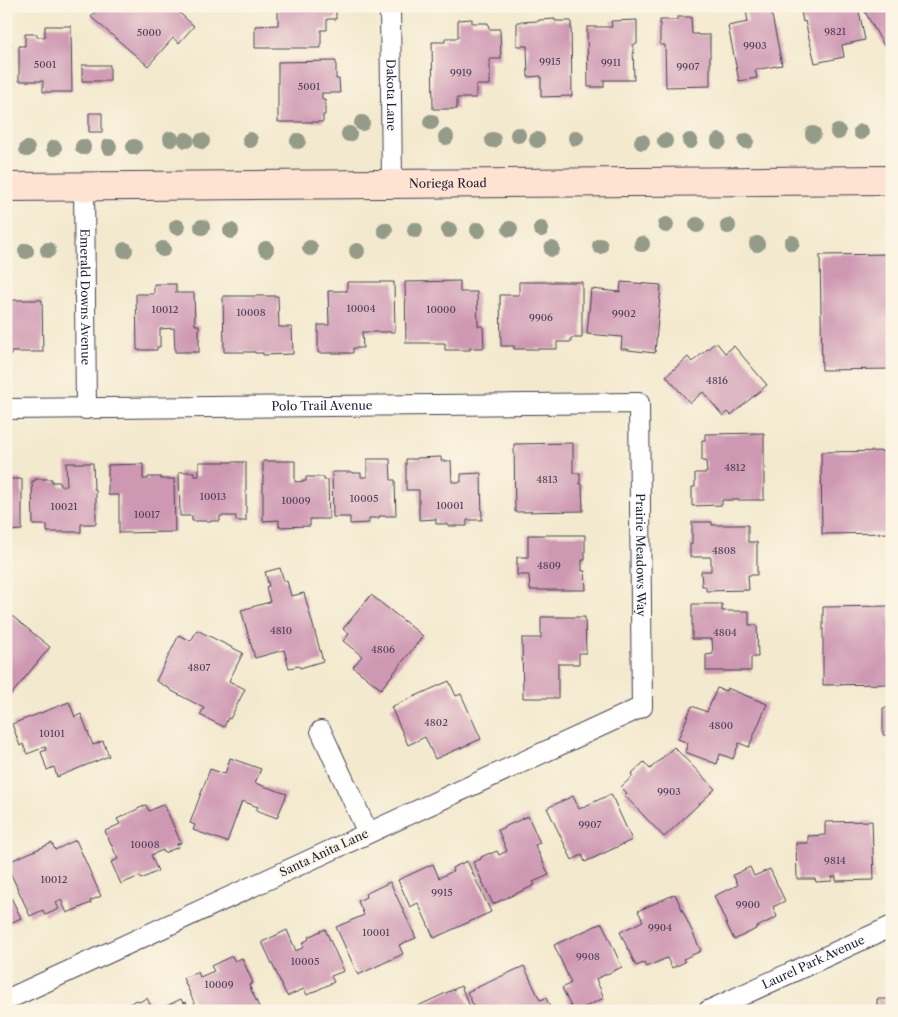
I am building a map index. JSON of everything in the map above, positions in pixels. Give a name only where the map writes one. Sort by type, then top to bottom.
[{"type":"street","name":"Dakota Lane","points":[[390,6],[392,183]]},
{"type":"street","name":"Noriega Road","points":[[6,187],[892,180]]},
{"type":"street","name":"Emerald Downs Avenue","points":[[84,186],[86,409]]},
{"type":"street","name":"Polo Trail Avenue","points":[[6,409],[639,404]]},
{"type":"street","name":"Prairie Meadows Way","points":[[639,404],[642,707]]},
{"type":"street","name":"Santa Anita Lane","points":[[6,1000],[642,707]]},
{"type":"street","points":[[322,731],[368,833]]},
{"type":"street","name":"Laurel Park Avenue","points":[[708,1011],[892,926]]},
{"type":"building","points":[[100,6],[172,6],[194,26],[179,43],[173,38],[148,66],[91,17]]},
{"type":"building","points":[[278,6],[336,6],[336,19],[327,19],[327,30],[321,30],[321,48],[255,48],[255,26],[278,25]]},
{"type":"building","points":[[770,6],[782,65],[755,70],[757,78],[739,81],[728,26],[748,22],[746,10]]},
{"type":"building","points":[[800,6],[858,6],[865,40],[842,45],[844,57],[815,63]]},
{"type":"building","points":[[871,6],[892,6],[892,42],[884,46],[864,10]]},
{"type":"building","points":[[677,17],[691,17],[692,34],[710,35],[710,86],[666,87],[665,45],[660,45],[660,20],[677,20]]},
{"type":"building","points":[[472,19],[472,23],[488,23],[489,29],[500,29],[501,59],[490,59],[490,85],[476,85],[476,98],[457,98],[457,109],[433,109],[432,42],[445,42],[445,38],[458,38],[458,20]]},
{"type":"building","points":[[555,19],[555,21],[571,21],[572,96],[541,97],[541,76],[528,77],[527,46],[517,46],[517,22]]},
{"type":"building","points":[[637,20],[637,44],[633,45],[634,80],[604,80],[604,87],[588,87],[587,27],[612,27],[611,21]]},
{"type":"building","points":[[45,26],[71,26],[72,92],[43,92],[43,81],[19,81],[19,46],[25,46],[25,34],[37,34],[37,37],[45,37]]},
{"type":"building","points":[[6,39],[12,44],[6,51]]},
{"type":"building","points":[[336,61],[336,79],[339,79],[340,93],[322,93],[322,100],[325,100],[323,122],[278,122],[278,62]]},
{"type":"building","points":[[82,65],[110,65],[110,81],[82,81]]},
{"type":"building","points":[[89,113],[102,113],[102,132],[89,132]]},
{"type":"building","points":[[892,254],[892,369],[822,370],[820,255]]},
{"type":"building","points":[[6,272],[8,272],[9,291],[6,291]]},
{"type":"building","points":[[460,281],[460,292],[477,292],[478,326],[483,326],[484,348],[445,350],[445,343],[406,343],[405,282]]},
{"type":"building","points":[[347,282],[394,282],[395,332],[362,332],[363,348],[353,348],[353,353],[318,353],[318,325],[329,325],[328,291],[347,291]]},
{"type":"building","points":[[519,282],[582,282],[582,338],[571,338],[571,342],[557,342],[557,349],[514,349],[514,346],[501,346],[500,295],[519,295]]},
{"type":"building","points":[[621,282],[661,285],[655,353],[621,349],[622,337],[587,334],[591,289],[620,292]]},
{"type":"building","points":[[154,284],[176,284],[176,293],[194,293],[195,325],[199,325],[199,352],[175,352],[174,328],[160,329],[160,347],[157,347],[157,350],[137,350],[136,294],[154,294]]},
{"type":"building","points":[[223,296],[278,296],[279,327],[292,327],[293,354],[263,355],[263,353],[255,352],[224,352]]},
{"type":"building","points":[[6,300],[42,300],[43,352],[11,352],[11,355],[6,355]]},
{"type":"building","points":[[716,342],[725,353],[734,346],[767,385],[731,415],[728,412],[723,416],[703,392],[690,403],[666,376],[688,357],[692,362]]},
{"type":"building","points":[[764,433],[764,500],[722,500],[722,505],[692,506],[692,487],[695,487],[695,473],[707,473],[706,461],[702,461],[702,440],[705,440],[705,434]]},
{"type":"building","points":[[573,443],[573,473],[580,473],[583,511],[515,512],[514,444]]},
{"type":"building","points":[[892,451],[892,533],[822,534],[821,452]]},
{"type":"building","points":[[441,457],[441,461],[451,461],[452,482],[461,482],[461,474],[481,473],[482,520],[467,520],[467,526],[448,526],[448,524],[436,524],[436,519],[419,520],[419,490],[406,490],[406,459]]},
{"type":"building","points":[[367,459],[390,459],[391,480],[395,480],[396,516],[379,516],[379,518],[369,518],[369,523],[350,524],[350,517],[333,517],[332,472],[361,473],[361,477],[367,477]]},
{"type":"building","points":[[263,461],[295,461],[295,482],[306,481],[306,477],[324,477],[324,480],[328,480],[329,519],[310,519],[310,526],[279,527],[279,520],[263,521]]},
{"type":"building","points":[[199,462],[246,462],[246,521],[236,521],[236,516],[220,516],[220,521],[192,521],[192,516],[180,516],[179,472],[194,472],[194,476],[199,476]]},
{"type":"building","points":[[66,463],[93,463],[94,489],[96,489],[96,524],[81,524],[81,532],[47,532],[47,525],[33,525],[32,481],[35,481],[35,479],[52,479],[52,482],[60,482],[60,486],[67,486]]},
{"type":"building","points":[[143,464],[143,479],[161,477],[161,479],[174,479],[175,532],[119,533],[119,495],[108,495],[108,465]]},
{"type":"building","points":[[6,479],[22,479],[22,530],[6,531]]},
{"type":"building","points":[[692,522],[712,522],[712,525],[748,525],[748,542],[757,542],[757,575],[748,575],[749,590],[706,591],[706,586],[702,586],[701,571],[711,571],[711,557],[690,557]]},
{"type":"building","points":[[528,535],[585,535],[585,560],[582,560],[582,571],[585,571],[586,590],[530,590],[529,575],[517,575],[517,557],[528,557]]},
{"type":"building","points":[[280,568],[284,581],[287,581],[291,596],[304,593],[323,661],[300,668],[299,666],[289,668],[284,650],[255,658],[241,610],[270,602],[266,587],[269,586],[265,572]]},
{"type":"building","points":[[371,595],[423,636],[381,689],[353,667],[362,656],[343,641],[349,634],[343,629]]},
{"type":"building","points":[[692,604],[722,604],[722,611],[749,611],[749,625],[757,625],[758,657],[751,657],[751,671],[706,671],[706,655],[713,654],[712,639],[692,639]]},
{"type":"building","points":[[890,606],[891,684],[823,685],[823,607]]},
{"type":"building","points":[[6,611],[50,647],[6,701]]},
{"type":"building","points":[[541,617],[585,617],[586,653],[579,653],[579,664],[558,664],[558,698],[523,698],[522,638],[541,638]]},
{"type":"building","points":[[197,630],[243,653],[229,681],[245,689],[224,727],[200,715],[204,708],[156,681],[179,635],[191,641]]},
{"type":"building","points":[[449,681],[456,696],[461,694],[481,739],[435,759],[425,737],[408,745],[391,707]]},
{"type":"building","points":[[717,688],[726,691],[727,688],[767,704],[749,747],[739,743],[733,759],[720,754],[717,764],[685,752],[688,743],[678,739],[692,706],[707,712]]},
{"type":"building","points":[[69,702],[75,717],[81,714],[93,745],[103,741],[109,756],[57,777],[54,767],[47,770],[41,752],[46,750],[45,747],[27,754],[23,744],[20,746],[12,724]]},
{"type":"building","points":[[883,708],[892,708],[892,735],[883,735]]},
{"type":"building","points":[[674,747],[715,789],[664,837],[624,795],[627,793],[621,787],[644,762],[650,769]]},
{"type":"building","points":[[230,758],[261,769],[255,783],[287,794],[277,818],[256,810],[258,807],[242,801],[227,842],[193,830],[195,825],[190,823],[210,769],[225,774]]},
{"type":"building","points":[[611,794],[632,840],[585,862],[582,855],[572,860],[547,808],[573,796],[579,809]]},
{"type":"building","points":[[164,804],[181,843],[177,844],[178,847],[164,853],[163,850],[151,855],[158,871],[141,879],[140,876],[121,884],[111,862],[118,859],[105,831],[120,824],[117,819],[146,805],[149,811]]},
{"type":"building","points":[[528,816],[540,843],[535,845],[549,875],[533,882],[535,885],[493,904],[473,862],[490,853],[497,851],[499,855],[507,851],[498,830]]},
{"type":"building","points":[[872,821],[874,880],[836,881],[836,877],[832,877],[832,881],[816,882],[815,879],[797,879],[796,843],[808,843],[808,836],[825,835],[825,822]]},
{"type":"building","points":[[76,840],[101,896],[90,901],[91,903],[67,913],[61,900],[56,903],[59,909],[45,915],[43,910],[30,916],[6,863],[52,843],[55,850]]},
{"type":"building","points":[[467,861],[491,912],[434,938],[418,903],[410,907],[398,880],[433,864],[439,878],[453,871],[452,868]]},
{"type":"building","points":[[750,867],[754,876],[770,869],[785,901],[773,907],[777,917],[734,940],[714,896],[738,885],[733,875]]},
{"type":"building","points":[[390,882],[416,938],[399,945],[403,954],[358,975],[336,927],[364,915],[358,901],[366,897],[365,894]]},
{"type":"building","points":[[6,887],[21,918],[6,925]]},
{"type":"building","points":[[675,894],[701,951],[683,959],[685,962],[672,968],[667,958],[646,967],[644,963],[636,966],[620,932],[643,921],[638,911]]},
{"type":"building","points":[[602,923],[622,967],[596,979],[604,998],[573,1011],[562,988],[571,983],[554,945]]},
{"type":"building","points":[[325,929],[344,971],[331,976],[334,982],[307,995],[304,989],[287,996],[262,942],[287,930],[296,951],[304,947],[302,943],[309,939],[308,937]]},
{"type":"building","points":[[232,956],[235,961],[242,958],[253,983],[249,985],[261,1011],[198,1011],[183,978],[198,972],[200,977],[214,971],[211,966]]},
{"type":"building","points":[[524,966],[540,1000],[546,998],[552,1011],[476,1011],[467,992]]},
{"type":"building","points":[[461,986],[472,1011],[407,1011]]},
{"type":"building","points":[[147,998],[153,1011],[114,1011],[137,1000],[139,1002]]},
{"type":"building","points":[[181,999],[183,1003],[186,1002],[190,1011],[156,1011]]},
{"type":"building","points":[[877,999],[892,999],[892,1011],[877,1011]]}]
